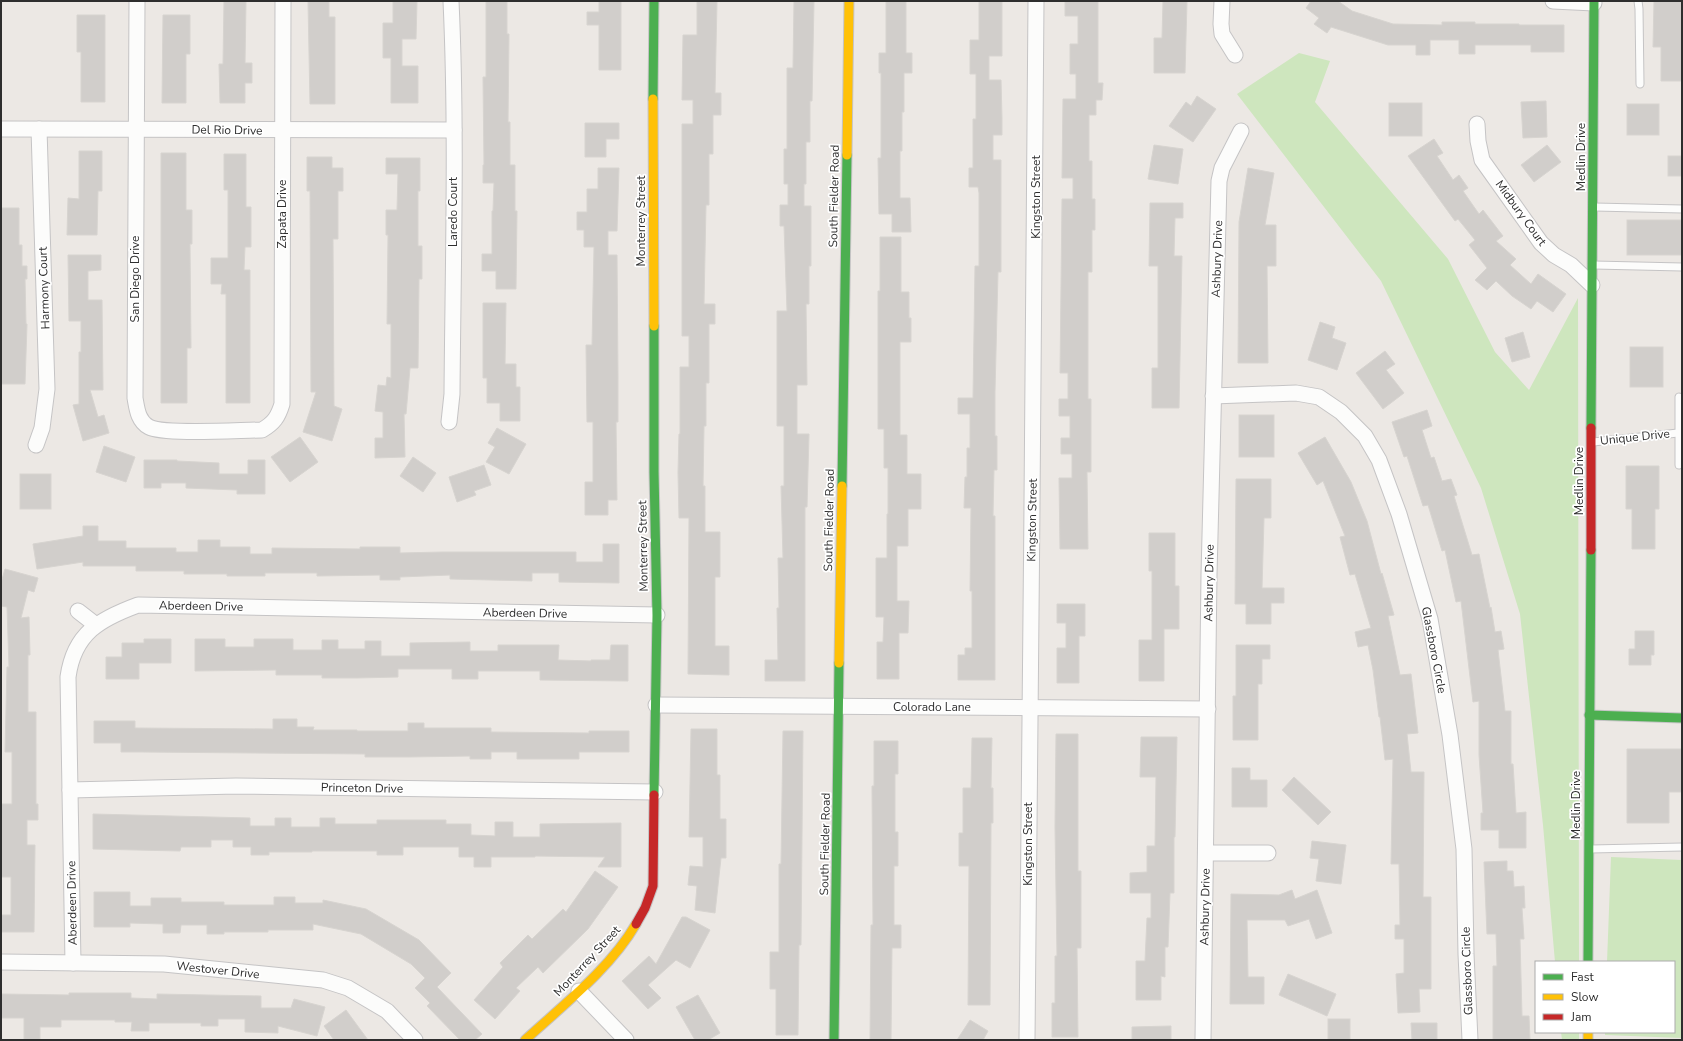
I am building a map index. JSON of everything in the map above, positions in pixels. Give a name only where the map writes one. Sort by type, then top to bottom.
[{"type":"street","name":"San Diego Drive","points":[[137,1],[134,398],[140,418],[150,428],[167,431],[262,430],[272,424]]},
{"type":"street","name":"Zapata Drive","points":[[272,424],[278,416],[282,404],[283,1]]},
{"type":"street","name":"Laredo Court","points":[[450,422],[452,394],[454,130],[454,68],[451,1]]},
{"type":"street","name":"Monterrey Street","points":[[525,1040],[579,991],[620,947],[643,915],[650,901],[653,886],[657,615],[654,464],[654,1]]},
{"type":"street","name":"South Fielder Road","points":[[834,1040],[849,1]]},
{"type":"street","name":"Kingston Street","points":[[1027,1040],[1029,708],[1036,276],[1036,1]]},
{"type":"street","points":[[1222,1],[1222,34],[1235,55]]},
{"type":"street","points":[[1553,1],[1594,2]]},
{"type":"street","name":"Medlin Drive","points":[[1588,961],[1588,715],[1594,2]]},
{"type":"street","name":"Midbury Court","points":[[1477,124],[1478,141],[1482,160],[1541,243],[1554,255],[1571,265],[1592,285]]},
{"type":"street","name":"Del Rio Drive","points":[[1,128],[282,131],[454,130]]},
{"type":"street","name":"Harmony Court","points":[[36,445],[42,428],[47,389],[39,129]]},
{"type":"street","name":"Ashbury Drive","points":[[1203,1040],[1209,575],[1219,181],[1222,168],[1241,131]]},
{"type":"street","name":"Glassboro Circle","points":[[1213,396],[1296,393],[1319,397],[1341,412],[1365,436],[1379,460],[1399,514],[1430,618],[1450,735],[1464,849],[1466,954],[1470,1040]]},
{"type":"street","name":"Aberdeen Drive","points":[[73,963],[68,677],[75,652],[86,634],[96,625],[114,614],[138,605],[657,615]]},
{"type":"street","points":[[78,611],[96,625]]},
{"type":"street","name":"Colorado Lane","points":[[656,705],[1208,709]]},
{"type":"street","points":[[1588,715],[1682,718]]},
{"type":"street","name":"Princeton Drive","points":[[70,790],[236,786],[655,792]]},
{"type":"street","points":[[1206,853],[1268,853]]},
{"type":"street","name":"Westover Drive","points":[[1,962],[164,964],[323,980],[348,988],[387,1012],[415,1040]]},
{"type":"street","points":[[579,991],[626,1040]]},
{"type":"lane","points":[[1638,1],[1640,84]]},
{"type":"lane","points":[[1593,207],[1682,208]]},
{"type":"lane","points":[[1592,265],[1682,266]]},
{"type":"lane","name":"Unique Drive","points":[[1682,398],[1679,397],[1678,433],[1679,465],[1682,464]]},
{"type":"lane","name":"Unique Drive","points":[[1591,442],[1678,433]]},
{"type":"lane","points":[[1588,849],[1682,847]]},
{"type":"green space","points":[[1299,53],[1330,61],[1315,102],[1448,259],[1495,352],[1529,390],[1578,298],[1579,961],[1555,961],[1543,825],[1520,614],[1481,488],[1381,281],[1237,94]]},
{"type":"green space","points":[[1611,857],[1682,860],[1682,1038],[1605,1035],[1605,1033],[1675,1033],[1675,961],[1607,961]]},
{"type":"green space","points":[[1561,1033],[1579,1033],[1579,1040],[1562,1040]]},
{"type":"building","points":[[224,1],[246,1],[245,63],[252,63],[252,83],[245,83],[245,103],[220,103],[219,64],[223,64]]},
{"type":"building","points":[[308,1],[329,1],[329,17],[335,17],[335,104],[310,104]]},
{"type":"building","points":[[393,1],[417,1],[416,39],[402,39],[402,66],[418,66],[418,103],[391,103],[391,58],[383,58],[383,23],[393,23]]},
{"type":"building","points":[[486,1],[507,1],[507,34],[509,34],[508,122],[510,122],[510,165],[515,165],[515,211],[517,211],[516,289],[496,289],[496,271],[482,271],[482,254],[492,254],[492,211],[494,183],[483,183],[483,77],[486,77]]},
{"type":"building","points":[[599,1],[621,1],[621,70],[599,70],[599,25],[587,25],[587,12],[599,12]]},
{"type":"building","points":[[697,1],[717,1],[715,93],[721,93],[721,115],[713,115],[713,154],[709,154],[709,205],[706,205],[704,304],[715,304],[715,324],[709,324],[709,383],[706,383],[706,426],[704,426],[703,486],[705,486],[705,532],[720,532],[720,577],[715,577],[715,646],[729,646],[729,675],[688,674],[689,518],[679,518],[678,473],[680,434],[680,367],[689,367],[689,336],[682,336],[682,124],[693,124],[693,100],[682,100],[683,35],[697,35]]},
{"type":"building","points":[[794,1],[814,1],[810,142],[806,142],[806,184],[804,184],[804,206],[811,206],[811,266],[809,266],[809,304],[806,304],[807,385],[797,385],[797,434],[809,434],[807,507],[805,507],[805,681],[765,681],[765,660],[778,660],[778,558],[783,558],[781,486],[784,486],[784,426],[777,426],[777,311],[787,311],[784,226],[780,226],[780,205],[788,205],[788,184],[784,184],[784,149],[787,149],[787,68],[793,68]]},
{"type":"building","points":[[886,1],[906,1],[906,53],[912,53],[912,73],[904,73],[902,151],[900,151],[900,198],[910,198],[911,232],[892,232],[892,214],[879,214],[878,158],[881,158],[881,73],[879,73],[879,53],[886,53]]},
{"type":"building","points":[[979,1],[1002,1],[1002,56],[989,56],[989,80],[1001,80],[1002,119],[1002,135],[993,135],[993,160],[1001,160],[1001,272],[998,272],[995,391],[997,470],[994,470],[993,516],[995,516],[995,680],[958,680],[958,655],[965,655],[965,648],[972,648],[972,591],[970,591],[971,508],[964,508],[965,477],[967,477],[967,448],[970,448],[970,414],[958,414],[958,398],[973,398],[975,266],[979,266],[979,193],[978,187],[969,187],[969,168],[973,168],[973,119],[976,119],[976,74],[970,74],[970,40],[979,40]]},
{"type":"building","points":[[1065,1],[1098,1],[1098,83],[1103,83],[1102,100],[1096,100],[1096,115],[1089,115],[1089,161],[1092,161],[1092,199],[1095,199],[1095,230],[1092,230],[1092,272],[1088,272],[1088,399],[1091,399],[1091,472],[1087,472],[1088,549],[1060,549],[1059,478],[1072,478],[1072,454],[1061,454],[1061,438],[1070,438],[1070,416],[1059,416],[1059,399],[1068,399],[1068,373],[1060,373],[1062,199],[1073,199],[1073,178],[1062,178],[1063,99],[1076,99],[1076,74],[1070,74],[1070,44],[1078,44],[1078,16],[1065,16]]},
{"type":"building","points":[[1163,1],[1187,1],[1185,73],[1154,73],[1154,38],[1162,38]]},
{"type":"building","points":[[1311,1],[1338,1],[1352,11],[1393,24],[1442,25],[1442,22],[1475,22],[1475,24],[1564,25],[1564,52],[1531,52],[1531,45],[1475,45],[1475,54],[1459,54],[1459,40],[1430,40],[1430,55],[1416,55],[1416,45],[1388,45],[1331,27],[1327,33],[1314,24],[1319,18],[1306,8]]},
{"type":"building","points":[[1654,1],[1682,1],[1682,81],[1661,81],[1661,47],[1653,47]]},
{"type":"building","points":[[77,15],[105,15],[105,102],[81,102],[81,52],[77,52]]},
{"type":"building","points":[[163,15],[190,15],[190,54],[186,54],[186,103],[162,103]]},
{"type":"building","points":[[1197,96],[1216,109],[1193,142],[1169,126],[1186,102],[1191,106]]},
{"type":"building","points":[[1546,101],[1547,137],[1523,138],[1521,102]]},
{"type":"building","points":[[1389,103],[1422,103],[1422,136],[1389,136]]},
{"type":"building","points":[[1627,104],[1659,104],[1659,135],[1627,135]]},
{"type":"building","points":[[585,123],[619,123],[619,139],[606,139],[606,157],[585,157]]},
{"type":"building","points":[[1434,139],[1443,153],[1437,156],[1453,180],[1459,175],[1468,188],[1463,191],[1479,214],[1483,210],[1503,236],[1496,241],[1516,259],[1510,265],[1531,284],[1538,274],[1566,294],[1553,312],[1537,301],[1531,309],[1512,296],[1496,281],[1487,290],[1475,280],[1487,268],[1469,245],[1475,240],[1458,219],[1455,221],[1408,156]]},
{"type":"building","points":[[1154,145],[1183,149],[1178,184],[1148,179]]},
{"type":"building","points":[[1547,145],[1561,162],[1534,182],[1521,165]]},
{"type":"building","points":[[79,151],[102,151],[102,191],[98,191],[97,235],[67,235],[68,198],[79,199]]},
{"type":"building","points":[[161,153],[186,153],[186,210],[192,210],[192,244],[190,244],[191,348],[187,348],[187,403],[161,403]]},
{"type":"building","points":[[224,154],[246,154],[246,207],[251,207],[251,247],[245,247],[244,270],[250,270],[250,403],[226,403],[226,294],[221,294],[222,284],[211,284],[211,258],[228,258],[228,190],[224,190]]},
{"type":"building","points":[[1668,156],[1682,156],[1682,176],[1668,176]]},
{"type":"building","points":[[307,157],[332,157],[332,168],[343,168],[343,191],[338,191],[338,239],[333,239],[334,406],[342,409],[332,441],[303,432],[316,392],[311,392],[310,191],[307,191]]},
{"type":"building","points":[[386,158],[420,158],[420,191],[418,191],[418,246],[422,246],[422,279],[419,279],[418,368],[410,368],[406,414],[404,414],[405,457],[375,458],[375,438],[383,438],[383,412],[375,411],[378,385],[386,386],[387,377],[391,378],[391,324],[387,324],[388,235],[386,235],[386,210],[397,210],[398,174],[386,174]]},
{"type":"building","points":[[598,168],[619,168],[617,231],[608,231],[608,255],[617,255],[617,500],[608,500],[608,515],[585,515],[585,482],[593,482],[593,422],[587,422],[586,345],[592,345],[594,247],[584,247],[584,230],[577,230],[577,212],[587,212],[587,189],[598,189]]},
{"type":"building","points":[[1248,168],[1274,173],[1265,225],[1276,225],[1276,266],[1267,266],[1268,363],[1238,363],[1239,222]]},
{"type":"building","points":[[1150,203],[1183,203],[1183,218],[1175,218],[1174,256],[1182,256],[1179,408],[1152,408],[1152,368],[1158,368],[1158,266],[1149,266]]},
{"type":"building","points":[[1,208],[19,208],[19,245],[22,245],[22,266],[27,266],[27,279],[25,279],[27,324],[25,384],[1,384]]},
{"type":"building","points":[[1627,220],[1682,220],[1682,255],[1627,255]]},
{"type":"building","points":[[880,237],[901,237],[901,292],[909,292],[911,342],[900,342],[900,435],[907,435],[907,474],[921,474],[921,509],[908,509],[908,546],[897,546],[897,601],[909,601],[908,633],[899,633],[899,679],[877,679],[877,642],[883,642],[884,617],[876,617],[876,558],[887,558],[888,514],[888,468],[884,468],[884,429],[878,429],[878,291],[880,291]]},
{"type":"building","points":[[68,255],[101,255],[101,270],[88,271],[88,300],[102,300],[103,390],[90,390],[98,417],[104,415],[109,433],[83,441],[73,405],[79,404],[79,352],[81,352],[81,321],[69,321]]},
{"type":"building","points":[[483,303],[506,303],[505,364],[516,364],[516,387],[520,387],[520,421],[500,421],[500,403],[487,403],[487,378],[483,378]]},
{"type":"building","points":[[1320,322],[1335,327],[1332,338],[1346,343],[1337,370],[1308,360]]},
{"type":"building","points":[[1523,332],[1530,357],[1512,362],[1505,338]]},
{"type":"building","points":[[1630,347],[1663,347],[1663,387],[1630,387]]},
{"type":"building","points":[[1385,351],[1395,364],[1386,370],[1404,393],[1383,409],[1356,373]]},
{"type":"building","points":[[1427,410],[1432,426],[1422,430],[1431,458],[1434,457],[1442,481],[1451,479],[1457,495],[1454,496],[1472,555],[1479,554],[1495,632],[1501,631],[1504,649],[1498,650],[1505,711],[1511,711],[1511,764],[1513,764],[1516,813],[1526,812],[1526,848],[1499,848],[1499,830],[1481,830],[1481,813],[1483,813],[1479,755],[1479,701],[1473,702],[1461,601],[1456,602],[1445,550],[1442,551],[1428,505],[1423,506],[1407,456],[1404,457],[1392,422]]},
{"type":"building","points":[[1239,415],[1274,415],[1274,457],[1239,457]]},
{"type":"building","points":[[497,428],[526,444],[509,474],[486,462],[495,447],[488,443]]},
{"type":"building","points":[[300,437],[318,462],[290,482],[271,457]]},
{"type":"building","points":[[1325,437],[1351,482],[1367,521],[1394,615],[1388,616],[1400,675],[1411,674],[1418,733],[1407,734],[1411,772],[1424,772],[1423,897],[1431,897],[1431,989],[1419,989],[1420,1012],[1398,1013],[1396,974],[1404,973],[1404,939],[1395,939],[1395,925],[1400,925],[1399,864],[1391,864],[1393,759],[1385,760],[1380,717],[1368,645],[1358,647],[1355,632],[1371,628],[1355,574],[1350,575],[1340,537],[1345,536],[1323,481],[1317,485],[1298,453]]},
{"type":"building","points":[[104,446],[135,457],[126,482],[96,472]]},
{"type":"building","points":[[413,457],[436,473],[423,492],[400,476]]},
{"type":"building","points":[[144,460],[177,460],[219,463],[219,474],[248,474],[248,460],[265,460],[265,494],[237,494],[237,490],[186,488],[186,483],[161,483],[161,488],[144,488]]},
{"type":"building","points":[[484,465],[491,485],[474,491],[476,495],[457,502],[449,477]]},
{"type":"building","points":[[1626,466],[1659,466],[1659,509],[1655,509],[1655,549],[1632,549],[1632,509],[1626,509]]},
{"type":"building","points":[[20,474],[51,474],[51,509],[20,509]]},
{"type":"building","points":[[1236,479],[1271,479],[1271,518],[1264,518],[1262,588],[1284,588],[1284,603],[1271,603],[1271,624],[1246,624],[1246,604],[1235,604]]},
{"type":"building","points":[[83,526],[98,526],[98,541],[126,541],[126,548],[176,548],[176,552],[198,552],[198,540],[220,540],[220,547],[250,547],[250,554],[272,554],[272,548],[360,549],[360,547],[400,547],[400,553],[576,552],[576,562],[603,562],[603,544],[619,544],[619,583],[559,582],[559,573],[532,573],[532,581],[450,579],[450,575],[400,577],[400,580],[380,580],[380,575],[317,576],[317,573],[265,573],[265,576],[184,574],[184,571],[136,571],[136,566],[83,566],[83,562],[37,569],[33,544],[83,536]]},
{"type":"building","points":[[1149,533],[1175,533],[1175,586],[1179,586],[1179,629],[1164,629],[1164,681],[1139,681],[1139,640],[1152,640],[1152,571],[1149,571]]},
{"type":"building","points":[[5,569],[38,578],[34,592],[28,590],[21,618],[29,617],[30,655],[28,655],[28,712],[36,712],[36,804],[38,804],[38,820],[27,820],[27,845],[35,845],[34,932],[1,932],[1,915],[11,915],[11,877],[1,877],[1,804],[12,804],[12,752],[5,752],[7,667],[9,667],[7,607],[1,606],[1,583]]},
{"type":"building","points":[[1057,604],[1085,604],[1085,636],[1079,636],[1079,683],[1057,683],[1057,648],[1066,648],[1066,623],[1057,623]]},
{"type":"building","points":[[1635,631],[1654,631],[1654,655],[1651,655],[1651,665],[1629,665],[1629,649],[1635,649]]},
{"type":"building","points":[[144,639],[171,639],[171,663],[139,663],[139,679],[106,679],[106,657],[122,657],[122,643],[144,643]]},
{"type":"building","points":[[195,639],[225,639],[225,647],[254,647],[254,639],[293,639],[293,650],[322,650],[322,640],[338,640],[338,649],[365,649],[365,641],[381,641],[381,656],[410,656],[410,643],[470,642],[470,651],[498,651],[498,645],[559,645],[558,660],[591,661],[610,660],[611,645],[628,645],[628,681],[540,680],[540,671],[478,671],[478,679],[452,679],[452,669],[398,669],[398,677],[356,678],[322,678],[322,675],[276,675],[276,670],[195,671]]},
{"type":"building","points":[[1236,645],[1270,645],[1270,659],[1262,659],[1262,684],[1258,684],[1258,740],[1233,740],[1233,696],[1236,696]]},
{"type":"building","points":[[273,719],[297,719],[297,727],[314,727],[313,730],[408,731],[408,723],[424,723],[424,728],[491,728],[491,732],[589,733],[589,731],[629,731],[629,752],[579,752],[579,759],[517,759],[517,752],[491,752],[491,759],[470,759],[470,756],[365,757],[365,754],[121,752],[121,743],[94,743],[94,721],[135,721],[135,728],[273,729]]},
{"type":"building","points":[[691,729],[717,729],[717,775],[720,775],[720,819],[726,819],[726,858],[721,858],[715,913],[695,910],[697,886],[688,885],[690,866],[703,867],[703,837],[689,837]]},
{"type":"building","points":[[783,731],[803,731],[801,945],[799,945],[798,1035],[776,1035],[776,989],[770,989],[770,952],[779,952],[779,864],[781,864]]},
{"type":"building","points":[[1056,734],[1078,734],[1078,871],[1081,871],[1081,948],[1077,948],[1078,1037],[1052,1037],[1052,1003],[1055,1003],[1055,956],[1057,956],[1055,826]]},
{"type":"building","points":[[1141,737],[1177,737],[1174,893],[1170,893],[1168,947],[1165,947],[1165,977],[1161,976],[1161,1000],[1136,1000],[1136,961],[1145,961],[1147,918],[1151,918],[1151,893],[1130,893],[1130,873],[1147,872],[1147,846],[1155,846],[1156,777],[1140,777]]},
{"type":"building","points":[[972,738],[992,738],[991,788],[993,788],[993,823],[991,823],[990,1005],[968,1005],[969,866],[959,866],[959,833],[963,833],[963,788],[971,788]]},
{"type":"building","points":[[874,741],[898,741],[898,774],[895,774],[895,832],[898,832],[898,866],[894,866],[894,925],[901,925],[901,948],[892,948],[891,1040],[870,1040],[871,925],[873,925],[872,786],[874,786]]},
{"type":"building","points":[[1627,749],[1682,749],[1682,792],[1669,792],[1669,823],[1627,823]]},
{"type":"building","points":[[1232,768],[1250,768],[1250,780],[1267,780],[1267,807],[1232,807]]},
{"type":"building","points":[[1294,777],[1331,812],[1318,825],[1282,790]]},
{"type":"building","points":[[93,814],[250,818],[250,826],[275,826],[275,818],[291,818],[291,827],[320,827],[320,818],[335,818],[335,824],[377,824],[377,820],[446,820],[446,824],[471,824],[471,835],[495,836],[495,822],[513,822],[513,837],[540,837],[540,824],[621,823],[621,867],[598,867],[605,857],[535,856],[491,857],[491,867],[474,867],[474,857],[459,857],[459,847],[403,847],[403,855],[377,855],[377,851],[312,851],[269,852],[269,855],[251,855],[251,847],[233,847],[233,840],[211,840],[211,847],[181,847],[180,851],[93,849]]},
{"type":"building","points":[[1312,841],[1346,845],[1341,884],[1316,881],[1319,859],[1310,858]]},
{"type":"building","points":[[1507,861],[1507,871],[1513,871],[1514,887],[1524,886],[1525,908],[1522,908],[1524,939],[1520,939],[1522,1016],[1529,1016],[1530,1040],[1493,1040],[1493,966],[1497,966],[1496,934],[1487,934],[1484,862]]},
{"type":"building","points":[[595,871],[618,887],[588,929],[543,973],[538,967],[516,988],[520,991],[495,1019],[474,1000],[503,967],[500,963],[528,935],[532,939],[563,909],[566,912]]},
{"type":"building","points":[[1292,890],[1295,899],[1317,890],[1332,933],[1316,939],[1309,919],[1288,926],[1285,920],[1247,920],[1248,977],[1264,977],[1264,1004],[1230,1004],[1231,894],[1279,895]]},
{"type":"building","points":[[94,892],[130,892],[130,906],[151,906],[151,898],[181,898],[181,902],[224,902],[224,905],[274,905],[274,897],[295,897],[295,903],[323,903],[323,900],[366,909],[419,940],[451,973],[437,987],[482,1034],[475,1040],[460,1040],[427,1006],[430,1003],[415,988],[425,978],[411,964],[361,934],[313,924],[313,930],[268,930],[268,932],[224,932],[224,934],[207,934],[207,925],[181,925],[180,933],[163,933],[163,924],[130,923],[130,927],[94,927]]},
{"type":"building","points":[[682,917],[686,917],[710,930],[690,968],[676,960],[648,985],[661,998],[648,1009],[622,981],[649,956],[656,964]]},
{"type":"building","points":[[1288,974],[1336,994],[1327,1016],[1279,995]]},
{"type":"building","points":[[69,993],[131,993],[131,998],[157,999],[157,994],[261,996],[261,1008],[291,1008],[294,999],[325,1007],[317,1036],[278,1026],[278,1033],[245,1032],[245,1019],[218,1019],[218,1026],[201,1026],[201,1023],[149,1023],[149,1031],[131,1031],[132,1022],[115,1022],[115,1020],[61,1020],[61,1027],[40,1027],[40,1040],[24,1040],[24,1018],[1,1018],[1,994],[69,995]]},
{"type":"building","points":[[698,995],[720,1033],[708,1040],[695,1040],[676,1007]]},
{"type":"building","points":[[346,1010],[368,1040],[334,1040],[324,1026]]},
{"type":"building","points":[[1328,1019],[1350,1019],[1350,1040],[1328,1040]]},
{"type":"building","points":[[970,1020],[988,1031],[983,1040],[957,1040]]},
{"type":"building","points":[[1411,1023],[1437,1023],[1437,1040],[1412,1040]]},
{"type":"building","points":[[1171,1026],[1171,1040],[1132,1040],[1132,1027]]},
{"type":"traffic: fast","points":[[653,99],[654,1]]},
{"type":"traffic: fast","points":[[1591,428],[1594,1]]},
{"type":"traffic: fast","points":[[842,486],[847,155]]},
{"type":"traffic: fast","points":[[654,326],[654,472],[657,615],[654,795]]},
{"type":"traffic: fast","points":[[1588,961],[1591,550]]},
{"type":"traffic: fast","points":[[834,1040],[839,663]]},
{"type":"traffic: fast","points":[[1589,715],[1682,718]]},
{"type":"traffic: slow","points":[[847,155],[849,1]]},
{"type":"traffic: slow","points":[[653,99],[654,326]]},
{"type":"traffic: slow","points":[[839,663],[842,486]]},
{"type":"traffic: slow","points":[[525,1040],[599,972],[625,941],[636,924]]},
{"type":"traffic: slow","points":[[1588,1033],[1588,1040]]},
{"type":"traffic: jam","points":[[1591,428],[1591,550]]},
{"type":"traffic: jam","points":[[636,924],[645,908],[653,886],[654,795]]}]
